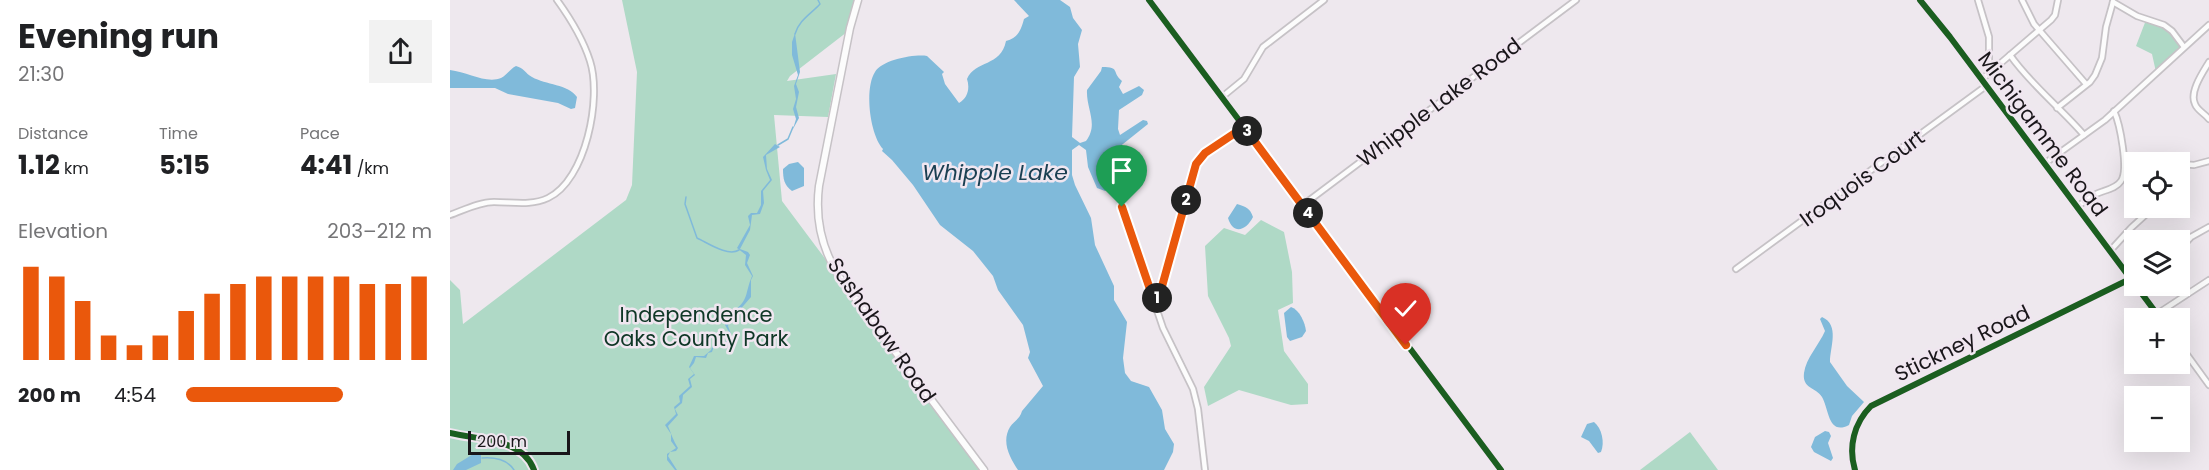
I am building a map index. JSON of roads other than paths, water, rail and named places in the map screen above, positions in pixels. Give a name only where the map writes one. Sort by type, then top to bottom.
[{"type":"main road","name":"Sashabaw Road","points":[[858,0],[848,35],[819,190],[819,216],[823,241],[840,278],[984,470]]},
{"type":"street","points":[[450,214],[468,207],[493,202],[534,203],[547,199],[562,190],[579,163],[593,109],[593,80],[590,63],[582,43],[557,0]]},
{"type":"street","points":[[1149,0],[1501,470]]},
{"type":"street","points":[[1222,97],[1244,80],[1263,47],[1324,0]]},
{"type":"street","name":"Whipple Lake Road","points":[[1303,206],[1576,0]]},
{"type":"street","name":"Michigamme Road","points":[[1920,0],[2124,271]]},
{"type":"street","points":[[1978,0],[1989,37],[1989,72]]},
{"type":"street","points":[[2022,0],[2039,31],[2086,84]]},
{"type":"street","points":[[1981,80],[2055,15],[2058,0]]},
{"type":"street","points":[[2057,108],[2090,82],[2100,66],[2112,1],[2130,13],[2169,28],[2184,47]]},
{"type":"street","points":[[2044,164],[2114,111],[2209,25]]},
{"type":"street","points":[[2010,55],[2034,85],[2084,135]]},
{"type":"street","points":[[2209,62],[2196,87],[2193,101],[2209,119]]},
{"type":"street","name":"Iroquois Court","points":[[1736,269],[1986,86]]},
{"type":"street","points":[[2076,207],[2098,193],[2116,186],[2122,180],[2124,171],[2121,139],[2114,111]]},
{"type":"street","points":[[1154,301],[1161,290],[1196,164],[1205,153],[1244,127]]},
{"type":"street","points":[[2190,165],[2209,161]]},
{"type":"street","points":[[1122,207],[1163,328],[1193,389],[1198,409],[1205,470]]},
{"type":"street","points":[[2110,251],[2142,218]]},
{"type":"street","points":[[2190,237],[2209,227]]},
{"type":"street","points":[[2169,308],[2209,280]]},
{"type":"street","name":"Stickney Road","points":[[1855,470],[1851,452],[1852,440],[1861,419],[1871,406],[2124,282]]},
{"type":"street","points":[[2190,358],[2209,384]]},
{"type":"street","points":[[2203,376],[2209,372]]},
{"type":"water","name":"Whipple Lake","points":[[1014,0],[1060,0],[1070,7],[1073,18],[1082,30],[1078,44],[1080,67],[1074,77],[1072,137],[1080,143],[1086,141],[1092,129],[1087,90],[1102,67],[1114,69],[1122,81],[1119,87],[1123,94],[1139,86],[1144,90],[1142,95],[1119,110],[1120,135],[1143,120],[1148,124],[1118,148],[1107,183],[1109,189],[1105,191],[1097,188],[1088,167],[1086,150],[1079,145],[1072,150],[1072,175],[1091,218],[1095,245],[1114,286],[1114,300],[1127,322],[1123,358],[1125,373],[1131,381],[1149,387],[1162,410],[1165,429],[1174,444],[1173,452],[1164,470],[1018,470],[1006,444],[1007,433],[1043,386],[1028,358],[1030,352],[1023,325],[998,290],[993,276],[973,251],[940,225],[913,185],[882,151],[875,133],[869,100],[872,80],[879,68],[899,59],[927,56],[944,72],[942,74],[945,84],[959,103],[967,92],[967,79],[971,73],[999,55],[1006,41],[1016,36],[1024,19],[1029,16]]},
{"type":"water","points":[[795,33],[800,72],[796,84],[799,92],[796,107],[799,118],[793,129],[796,119],[793,109],[796,99],[794,86],[798,75],[792,55]]},
{"type":"water","points":[[516,66],[538,80],[573,93],[577,97],[575,108],[508,94],[495,88],[450,88],[450,70],[489,80],[503,77]]},
{"type":"water","points":[[775,144],[780,147],[766,155],[767,169],[772,180],[763,191],[764,203],[760,214],[752,215],[750,230],[740,249],[750,255],[747,263],[753,276],[751,297],[738,312],[731,316],[728,326],[731,334],[727,343],[722,346],[715,343],[712,352],[708,353],[706,358],[696,357],[690,368],[695,375],[690,379],[692,387],[683,395],[682,403],[675,409],[678,415],[668,426],[678,448],[670,452],[676,448],[665,425],[676,414],[674,407],[680,402],[679,396],[690,386],[688,379],[694,374],[689,367],[694,356],[704,356],[711,350],[714,341],[723,344],[726,342],[729,332],[725,325],[729,314],[740,305],[745,297],[752,276],[745,265],[746,255],[737,248],[750,225],[748,216],[751,213],[757,213],[761,205],[761,191],[770,180],[763,157]]},
{"type":"water","points":[[798,162],[804,168],[804,186],[792,191],[784,181],[783,169],[789,164]]},
{"type":"water","points":[[1237,204],[1247,208],[1253,217],[1247,225],[1240,229],[1233,227],[1228,218]]},
{"type":"water","points":[[1291,307],[1299,314],[1306,331],[1302,337],[1290,341],[1287,337],[1284,313]]},
{"type":"water","points":[[1822,317],[1831,325],[1833,337],[1830,362],[1847,386],[1864,402],[1852,416],[1849,425],[1842,427],[1833,424],[1822,397],[1807,385],[1804,378],[1807,362],[1825,331],[1820,319]]},
{"type":"water","points":[[1594,422],[1603,440],[1601,452],[1598,453],[1589,441],[1581,437],[1587,424]]},
{"type":"water","points":[[1825,431],[1831,436],[1828,443],[1833,458],[1831,461],[1814,452],[1811,447],[1815,437]]},
{"type":"water","points":[[670,452],[668,456],[677,470],[667,460],[667,454]]},
{"type":"water","points":[[475,453],[481,455],[481,463],[466,470],[453,470],[457,464]]},
{"type":"waterway","points":[[795,34],[802,21],[820,4],[818,0]]},
{"type":"waterway","points":[[778,145],[788,139],[793,127]]},
{"type":"waterway","points":[[686,197],[685,204],[697,238],[724,251],[739,250]]},
{"type":"waterway","points":[[482,458],[500,460],[508,463],[514,470]]},
{"type":"park label","name":"Independence Oaks County Park","points":[[696,326]]}]
